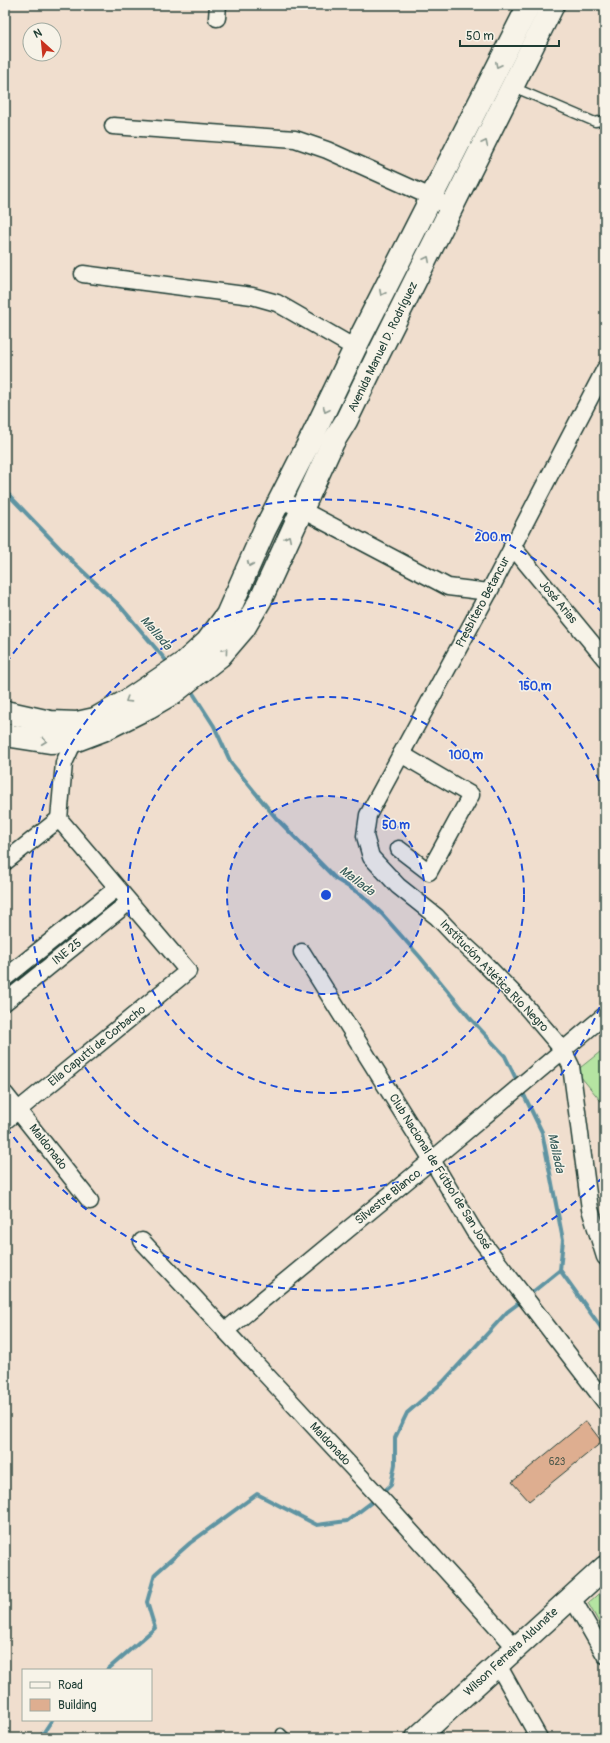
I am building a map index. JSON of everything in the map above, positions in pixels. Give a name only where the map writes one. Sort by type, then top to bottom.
[{"type":"street","name":"Avenida Manuel D. Rodríguez","points":[[190,670],[207,642],[227,615],[264,531],[528,5]]},
{"type":"street","name":"Avenida Manuel D. Rodríguez","points":[[190,670],[220,656],[244,628],[261,599],[334,442],[346,421],[553,5]]},
{"type":"street","points":[[113,126],[295,139],[328,150],[452,208]]},
{"type":"street","points":[[83,274],[252,296],[277,303],[355,348]]},
{"type":"street","name":"Presbítero Betancur","points":[[365,836],[368,815],[489,592],[605,369]]},
{"type":"street","points":[[281,499],[448,586],[489,592]]},
{"type":"street","name":"José Arias","points":[[512,546],[605,659]]},
{"type":"street","points":[[5,735],[50,742],[75,732],[103,730],[149,707],[167,686],[190,670]]},
{"type":"street","points":[[5,712],[50,722],[75,732]]},
{"type":"street","points":[[75,732],[64,763],[59,819],[129,902]]},
{"type":"street","points":[[399,849],[429,872],[471,795],[401,754]]},
{"type":"street","points":[[5,862],[59,819]]},
{"type":"street","name":"Institución Atlética Río Negro","points":[[365,836],[370,857],[398,886],[437,917],[482,961],[522,1002],[563,1050],[571,1066],[590,1209],[605,1257]]},
{"type":"street","name":"INE 25","points":[[5,978],[117,888]]},
{"type":"street","name":"INE 25","points":[[5,1002],[129,902]]},
{"type":"street","name":"Elia Caputti de Corbacho","points":[[5,1121],[188,971],[129,902]]},
{"type":"street","name":"Club Nacional de Fútbol de San José","points":[[302,952],[432,1160],[474,1231],[605,1402]]},
{"type":"street","name":"Silvestre Blanco","points":[[225,1331],[605,1015]]},
{"type":"street","name":"Maldonado","points":[[5,1094],[19,1109],[90,1201]]},
{"type":"street","name":"Maldonado","points":[[142,1241],[380,1498],[516,1648]]},
{"type":"street","name":"Wilson Ferreira Aldunate","points":[[417,1738],[498,1665],[571,1596],[605,1567]]},
{"type":"street","points":[[571,1596],[605,1655]]},
{"type":"street","points":[[498,1665],[539,1738]]},
{"type":"lane","points":[[513,87],[596,122],[605,120]]},
{"type":"green space","points":[[605,1048],[605,1106],[576,1071]]},
{"type":"green space","points":[[605,1588],[605,1633],[588,1603]]},
{"type":"building","points":[[586,1421],[602,1442],[529,1501],[512,1482]]},
{"type":"waterway","name":"Mallada","points":[[5,491],[74,563],[120,606],[169,664]]},
{"type":"waterway","name":"Mallada","points":[[189,687],[214,726],[231,763],[276,818],[336,879],[362,895],[382,914],[420,957],[469,1017],[505,1056],[518,1083]]},
{"type":"waterway","name":"Mallada","points":[[521,1089],[542,1132],[563,1240],[560,1270],[605,1333]]},
{"type":"waterway","points":[[529,1295],[560,1270]]},
{"type":"waterway","points":[[381,1494],[391,1485],[395,1464],[395,1438],[407,1413],[443,1382],[507,1312],[523,1300]]},
{"type":"waterway","points":[[108,1669],[155,1628],[147,1602],[155,1574],[190,1543],[257,1494],[317,1525],[347,1521],[376,1499]]},
{"type":"waterway","points":[[40,1738],[51,1721]]}]
